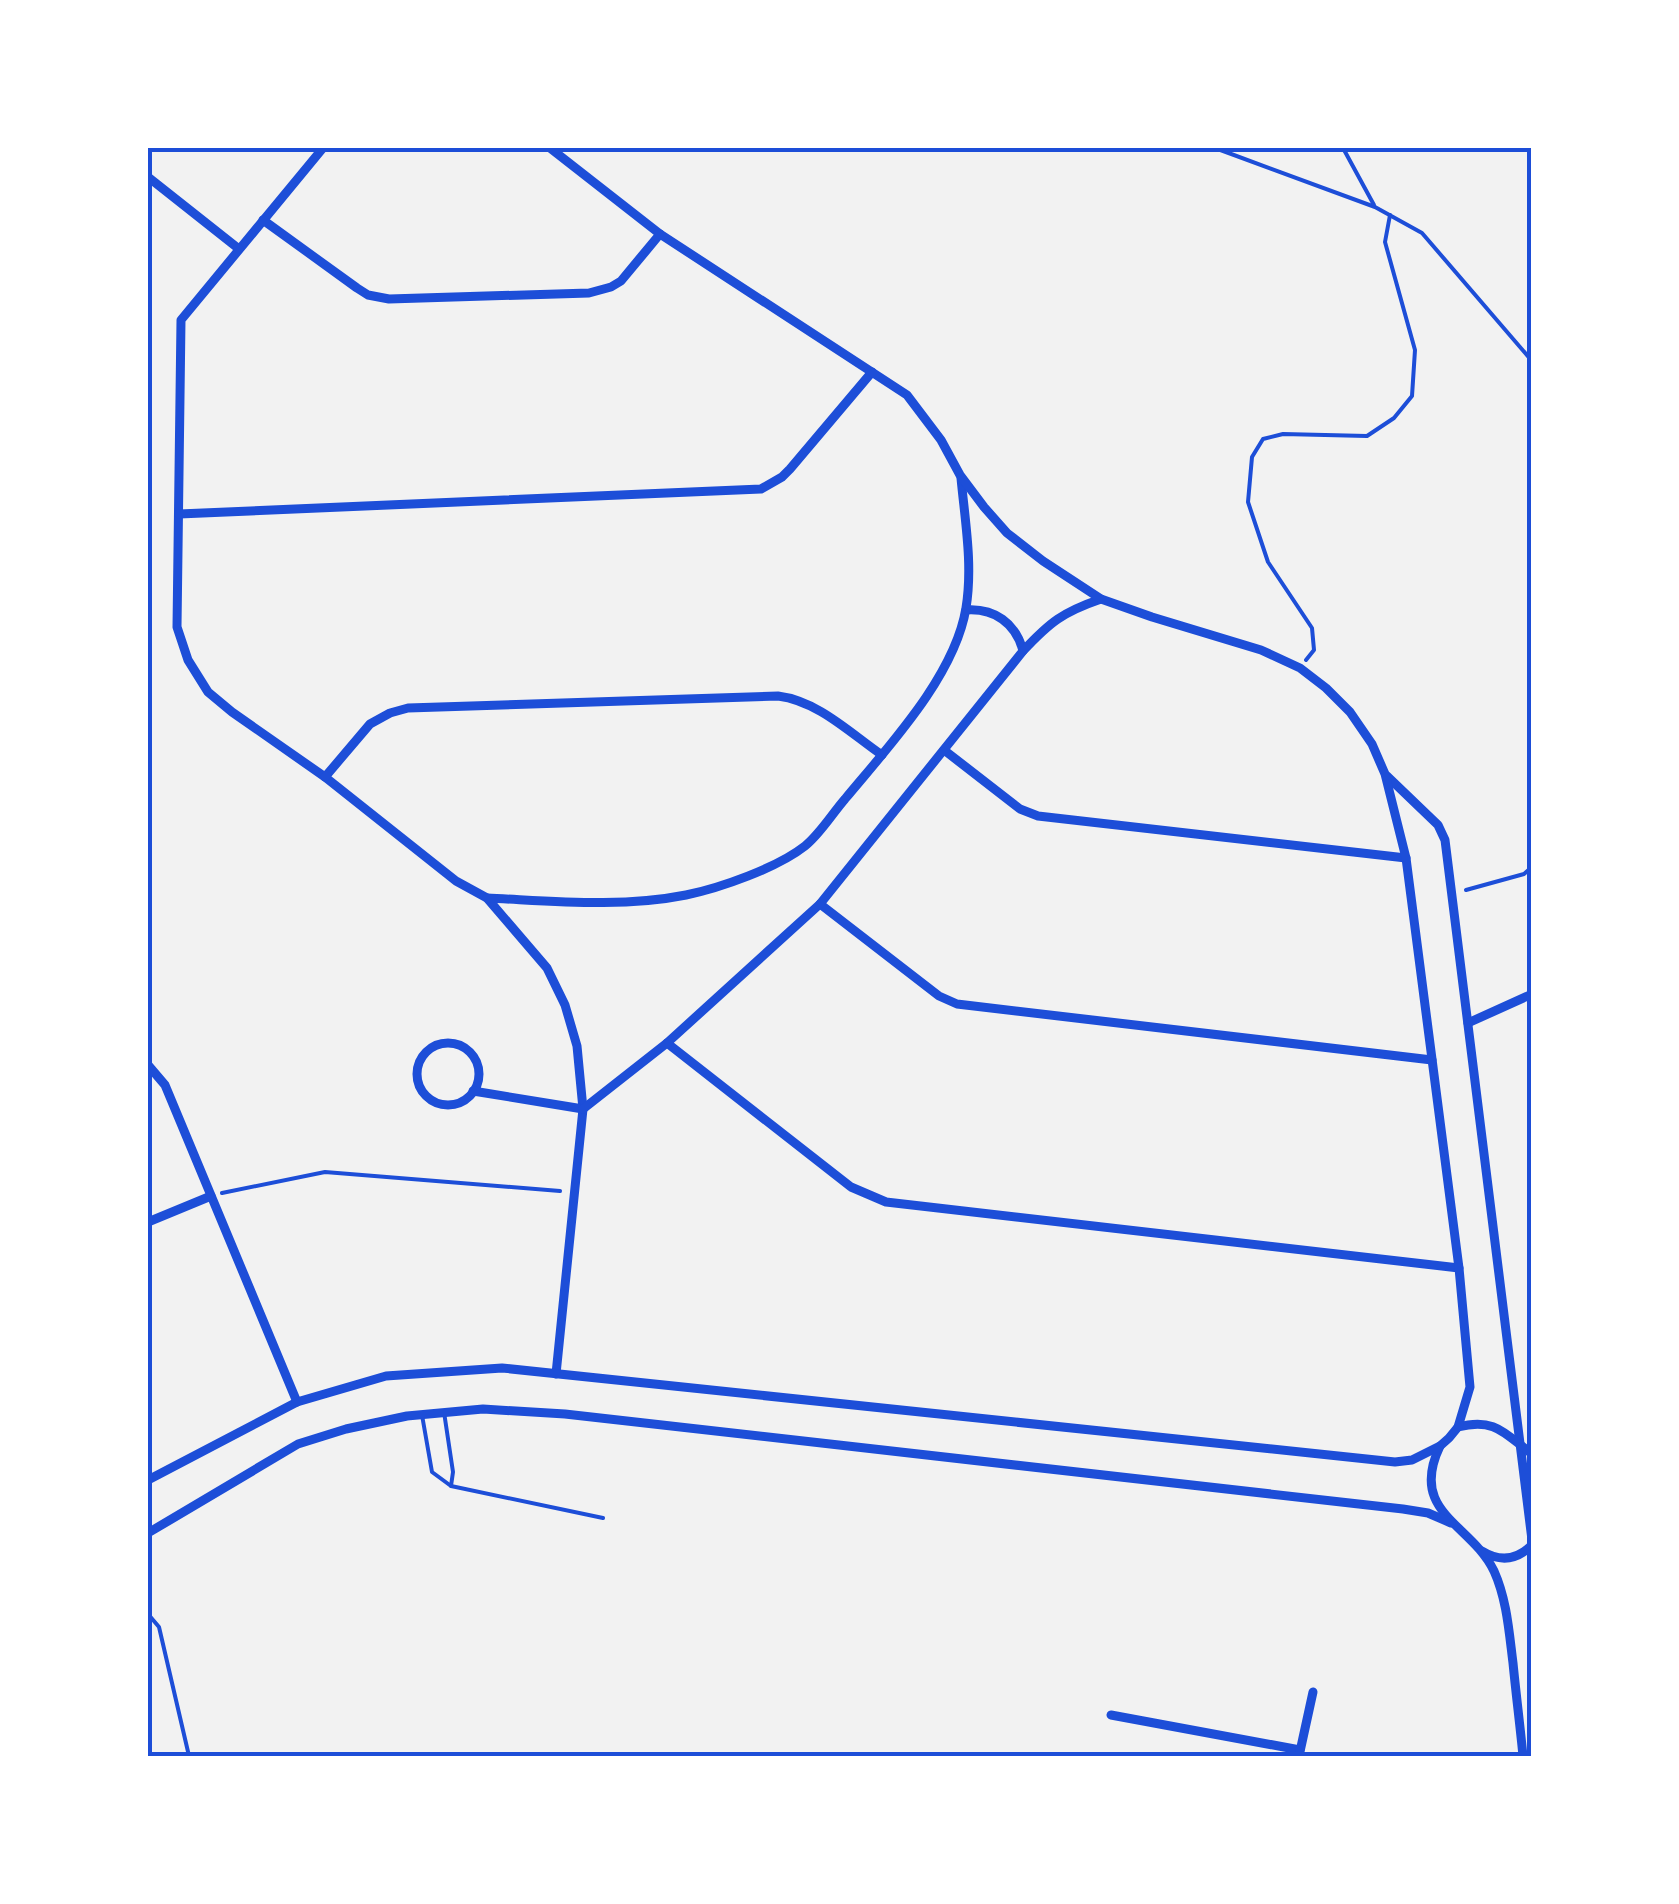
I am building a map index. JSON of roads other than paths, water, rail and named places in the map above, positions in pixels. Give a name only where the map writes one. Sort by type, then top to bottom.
[{"type":"street","points":[[323,148],[181,320],[176,627],[208,692],[326,776],[456,882],[487,898],[548,968],[566,1005],[577,1046],[583,1109],[556,1374]]},
{"type":"street","points":[[148,1480],[296,1402],[386,1376],[502,1368],[1394,1462],[1412,1460],[1440,1446],[1458,1427],[1470,1387],[1459,1268],[1406,858],[1385,774],[1372,744],[1350,712],[1300,668],[1261,650],[1101,599],[1078,586],[1008,533],[984,507],[907,395],[660,234],[550,148]]},
{"type":"street","points":[[148,177],[239,249]]},
{"type":"street","points":[[264,220],[357,288],[389,300],[600,290],[621,281],[660,234]]},
{"type":"street","points":[[180,514],[761,489],[790,469],[872,372]]},
{"type":"street","points":[[487,898],[613,903],[685,895],[754,874],[806,845],[882,755],[938,679],[958,638],[969,579],[960,475]]},
{"type":"street","points":[[474,1092],[583,1109],[667,1043],[820,904],[1023,650],[1049,623],[1101,599]]},
{"type":"street","points":[[966,610],[985,610],[1002,618],[1016,632],[1023,650]]},
{"type":"street","points":[[326,776],[370,724],[408,708],[778,696],[815,708],[882,755]]},
{"type":"street","points":[[944,750],[1020,809],[1038,816],[1406,858]]},
{"type":"street","points":[[1385,774],[1438,824],[1445,840],[1532,1543],[1521,1554],[1497,1558],[1480,1549],[1438,1506],[1432,1486],[1440,1446]]},
{"type":"street","points":[[820,904],[939,996],[957,1004],[1432,1060]]},
{"type":"street","points":[[1468,1022],[1532,994]]},
{"type":"street","points":[[667,1043],[851,1187],[886,1202],[1459,1268]]},
{"type":"street","points":[[435,1046],[461,1046],[477,1066],[474,1092],[452,1105],[434,1102],[421,1091],[418,1082],[422,1057],[435,1046]]},
{"type":"street","points":[[148,1065],[165,1084],[296,1402]]},
{"type":"street","points":[[148,1222],[211,1196]]},
{"type":"street","points":[[148,1533],[298,1444],[346,1429],[422,1414],[483,1409],[565,1414],[1403,1508],[1451,1523]]},
{"type":"street","points":[[1458,1427],[1489,1425],[1506,1432],[1532,1454]]},
{"type":"street","points":[[1480,1549],[1502,1592],[1509,1624],[1523,1756]]},
{"type":"street","points":[[1112,1716],[1300,1754],[1313,1692]]},
{"type":"lane","points":[[444,1412],[454,1472],[451,1486]]},
{"type":"lane","points":[[422,1414],[432,1472],[451,1486],[603,1518]]},
{"type":"lane","points":[[148,1614],[158,1626],[189,1756]]}]
